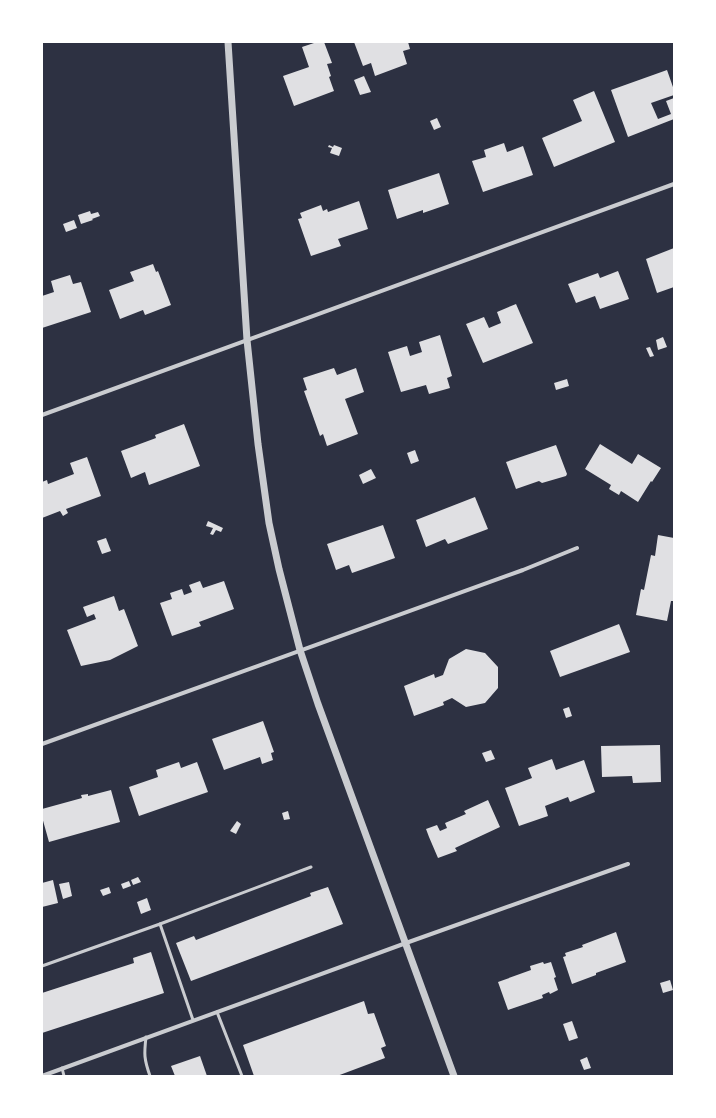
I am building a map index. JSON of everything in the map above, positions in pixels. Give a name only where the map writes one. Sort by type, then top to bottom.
[{"type":"street","points":[[228,42],[248,340],[258,444],[269,524],[300,650],[318,704],[454,1076]]},
{"type":"street","points":[[42,415],[674,184]]},
{"type":"street","points":[[42,744],[523,570],[577,548]]},
{"type":"street","points":[[42,1076],[406,942],[628,864]]},
{"type":"lane","points":[[42,966],[160,924],[311,867]]},
{"type":"lane","points":[[160,924],[193,1020]]},
{"type":"lane","points":[[217,1012],[242,1076]]},
{"type":"lane","points":[[146,1037],[144,1053],[145,1062],[150,1076]]},
{"type":"lane","points":[[62,1068],[64,1076]]},
{"type":"building","points":[[317,42],[324,42],[332,63],[327,64],[331,76],[329,77],[334,91],[294,106],[283,76],[309,67],[302,47]]},
{"type":"building","points":[[354,42],[408,42],[410,49],[403,51],[407,64],[375,76],[371,63],[363,66]]},
{"type":"building","points":[[667,70],[674,90],[674,95],[651,103],[658,119],[671,114],[666,101],[674,98],[674,119],[628,137],[611,90]]},
{"type":"building","points":[[364,76],[371,92],[360,95],[354,80]]},
{"type":"building","points":[[594,91],[615,142],[554,167],[542,138],[582,121],[573,100]]},
{"type":"building","points":[[437,118],[441,127],[434,130],[430,121]]},
{"type":"building","points":[[504,143],[507,152],[523,146],[533,175],[483,192],[472,161],[486,157],[484,150]]},
{"type":"building","points":[[329,145],[342,148],[339,156],[330,153],[332,148],[328,147]]},
{"type":"building","points":[[439,173],[449,204],[423,213],[423,210],[397,219],[388,190]]},
{"type":"building","points":[[359,201],[368,229],[338,239],[341,246],[311,256],[298,219],[302,218],[300,213],[321,205],[323,211],[327,209],[328,212]]},
{"type":"building","points":[[90,211],[91,214],[98,212],[100,216],[81,224],[78,215]]},
{"type":"building","points":[[74,220],[77,228],[66,232],[63,224]]},
{"type":"building","points":[[674,248],[674,287],[657,293],[646,259]]},
{"type":"building","points":[[153,264],[156,272],[158,271],[171,305],[145,315],[143,310],[120,319],[109,290],[134,281],[130,272]]},
{"type":"building","points":[[618,271],[629,299],[600,309],[595,296],[576,303],[568,284],[598,273],[600,278]]},
{"type":"building","points":[[70,275],[73,284],[81,282],[91,312],[42,328],[42,296],[54,292],[51,281]]},
{"type":"building","points":[[516,304],[533,343],[483,363],[466,324],[484,317],[489,328],[501,323],[497,312]]},
{"type":"building","points":[[440,335],[452,376],[447,378],[450,388],[429,394],[426,385],[401,392],[388,352],[407,346],[410,356],[422,352],[419,342]]},
{"type":"building","points":[[663,337],[667,347],[658,350],[656,340]]},
{"type":"building","points":[[650,347],[654,356],[650,357],[646,348]]},
{"type":"building","points":[[334,368],[337,375],[356,368],[364,392],[345,399],[358,434],[327,446],[323,434],[320,436],[304,391],[307,390],[303,378]]},
{"type":"building","points":[[567,379],[569,386],[556,390],[554,383]]},
{"type":"building","points":[[184,424],[200,466],[149,485],[145,472],[131,478],[121,451],[156,438],[155,435]]},
{"type":"building","points":[[600,444],[632,464],[638,454],[661,468],[638,502],[621,491],[619,495],[609,489],[611,485],[585,469]]},
{"type":"building","points":[[556,445],[567,474],[566,476],[542,483],[539,481],[516,489],[506,462]]},
{"type":"building","points":[[415,450],[419,461],[411,464],[407,453]]},
{"type":"building","points":[[87,457],[101,496],[66,509],[68,513],[63,516],[60,511],[42,518],[42,482],[47,480],[48,484],[74,474],[70,463]]},
{"type":"building","points":[[371,469],[376,478],[363,484],[359,475]]},
{"type":"building","points":[[475,497],[488,529],[448,544],[445,539],[426,547],[416,520]]},
{"type":"building","points":[[208,521],[223,528],[221,532],[216,530],[213,535],[210,534],[213,528],[206,526]]},
{"type":"building","points":[[383,525],[395,558],[352,573],[349,565],[336,570],[327,544]]},
{"type":"building","points":[[658,535],[674,538],[674,601],[671,601],[667,621],[636,615],[641,589],[644,590],[651,555],[655,556]]},
{"type":"building","points":[[106,538],[111,551],[102,554],[97,541]]},
{"type":"building","points":[[200,581],[203,588],[224,581],[234,609],[199,622],[201,626],[172,636],[160,603],[172,599],[170,593],[182,589],[184,595],[192,592],[189,585]]},
{"type":"building","points":[[114,596],[119,611],[124,609],[138,646],[110,660],[81,666],[67,630],[96,619],[94,614],[87,617],[83,607]]},
{"type":"building","points":[[619,624],[630,652],[560,677],[550,651]]},
{"type":"building","points":[[466,649],[485,653],[498,667],[498,688],[485,703],[466,707],[452,698],[443,702],[444,705],[414,716],[404,686],[434,674],[435,678],[443,675],[449,659]]},
{"type":"building","points":[[569,707],[572,716],[566,718],[563,709]]},
{"type":"building","points":[[263,721],[274,752],[271,753],[273,760],[262,764],[260,757],[224,770],[212,739]]},
{"type":"building","points":[[660,745],[661,782],[633,783],[632,776],[602,777],[601,746]]},
{"type":"building","points":[[491,750],[495,759],[486,762],[482,753]]},
{"type":"building","points":[[552,759],[556,770],[584,760],[595,792],[570,802],[568,797],[545,806],[548,816],[519,826],[505,788],[532,778],[528,768]]},
{"type":"building","points":[[179,762],[181,768],[197,762],[208,792],[139,816],[129,787],[158,777],[156,770]]},
{"type":"building","points":[[111,790],[120,822],[49,842],[42,817],[42,809],[82,798],[81,795],[88,794],[88,796]]},
{"type":"building","points":[[488,800],[500,827],[455,848],[457,851],[438,858],[426,829],[437,825],[440,831],[447,828],[445,823],[466,814],[464,811]]},
{"type":"building","points":[[288,811],[290,819],[284,820],[282,813]]},
{"type":"building","points":[[237,821],[241,824],[236,834],[230,831]]},
{"type":"building","points":[[138,877],[141,882],[133,885],[131,880]]},
{"type":"building","points":[[53,880],[58,903],[42,907],[42,883]]},
{"type":"building","points":[[129,881],[131,886],[123,889],[121,884]]},
{"type":"building","points":[[69,882],[72,896],[63,899],[59,884]]},
{"type":"building","points":[[109,887],[111,893],[103,896],[100,890]]},
{"type":"building","points":[[328,887],[343,924],[191,981],[176,943],[194,936],[196,940],[311,896],[310,893]]},
{"type":"building","points":[[147,898],[151,910],[141,914],[137,902]]},
{"type":"building","points":[[616,932],[626,962],[572,984],[563,957],[566,956],[565,953],[583,947],[582,945]]},
{"type":"building","points":[[151,952],[164,993],[42,1033],[42,993],[134,963],[133,958]]},
{"type":"building","points":[[543,962],[544,964],[551,962],[556,977],[554,978],[558,990],[550,994],[549,992],[542,995],[543,998],[508,1010],[498,982],[531,970],[530,966]]},
{"type":"building","points":[[670,980],[673,990],[663,993],[660,983]]},
{"type":"building","points":[[364,1001],[368,1014],[374,1013],[386,1046],[381,1048],[385,1058],[337,1076],[254,1076],[243,1045]]},
{"type":"building","points":[[572,1021],[578,1038],[569,1041],[563,1024]]},
{"type":"building","points":[[200,1056],[207,1076],[175,1076],[171,1066]]},
{"type":"building","points":[[587,1057],[591,1068],[584,1070],[580,1060]]}]
